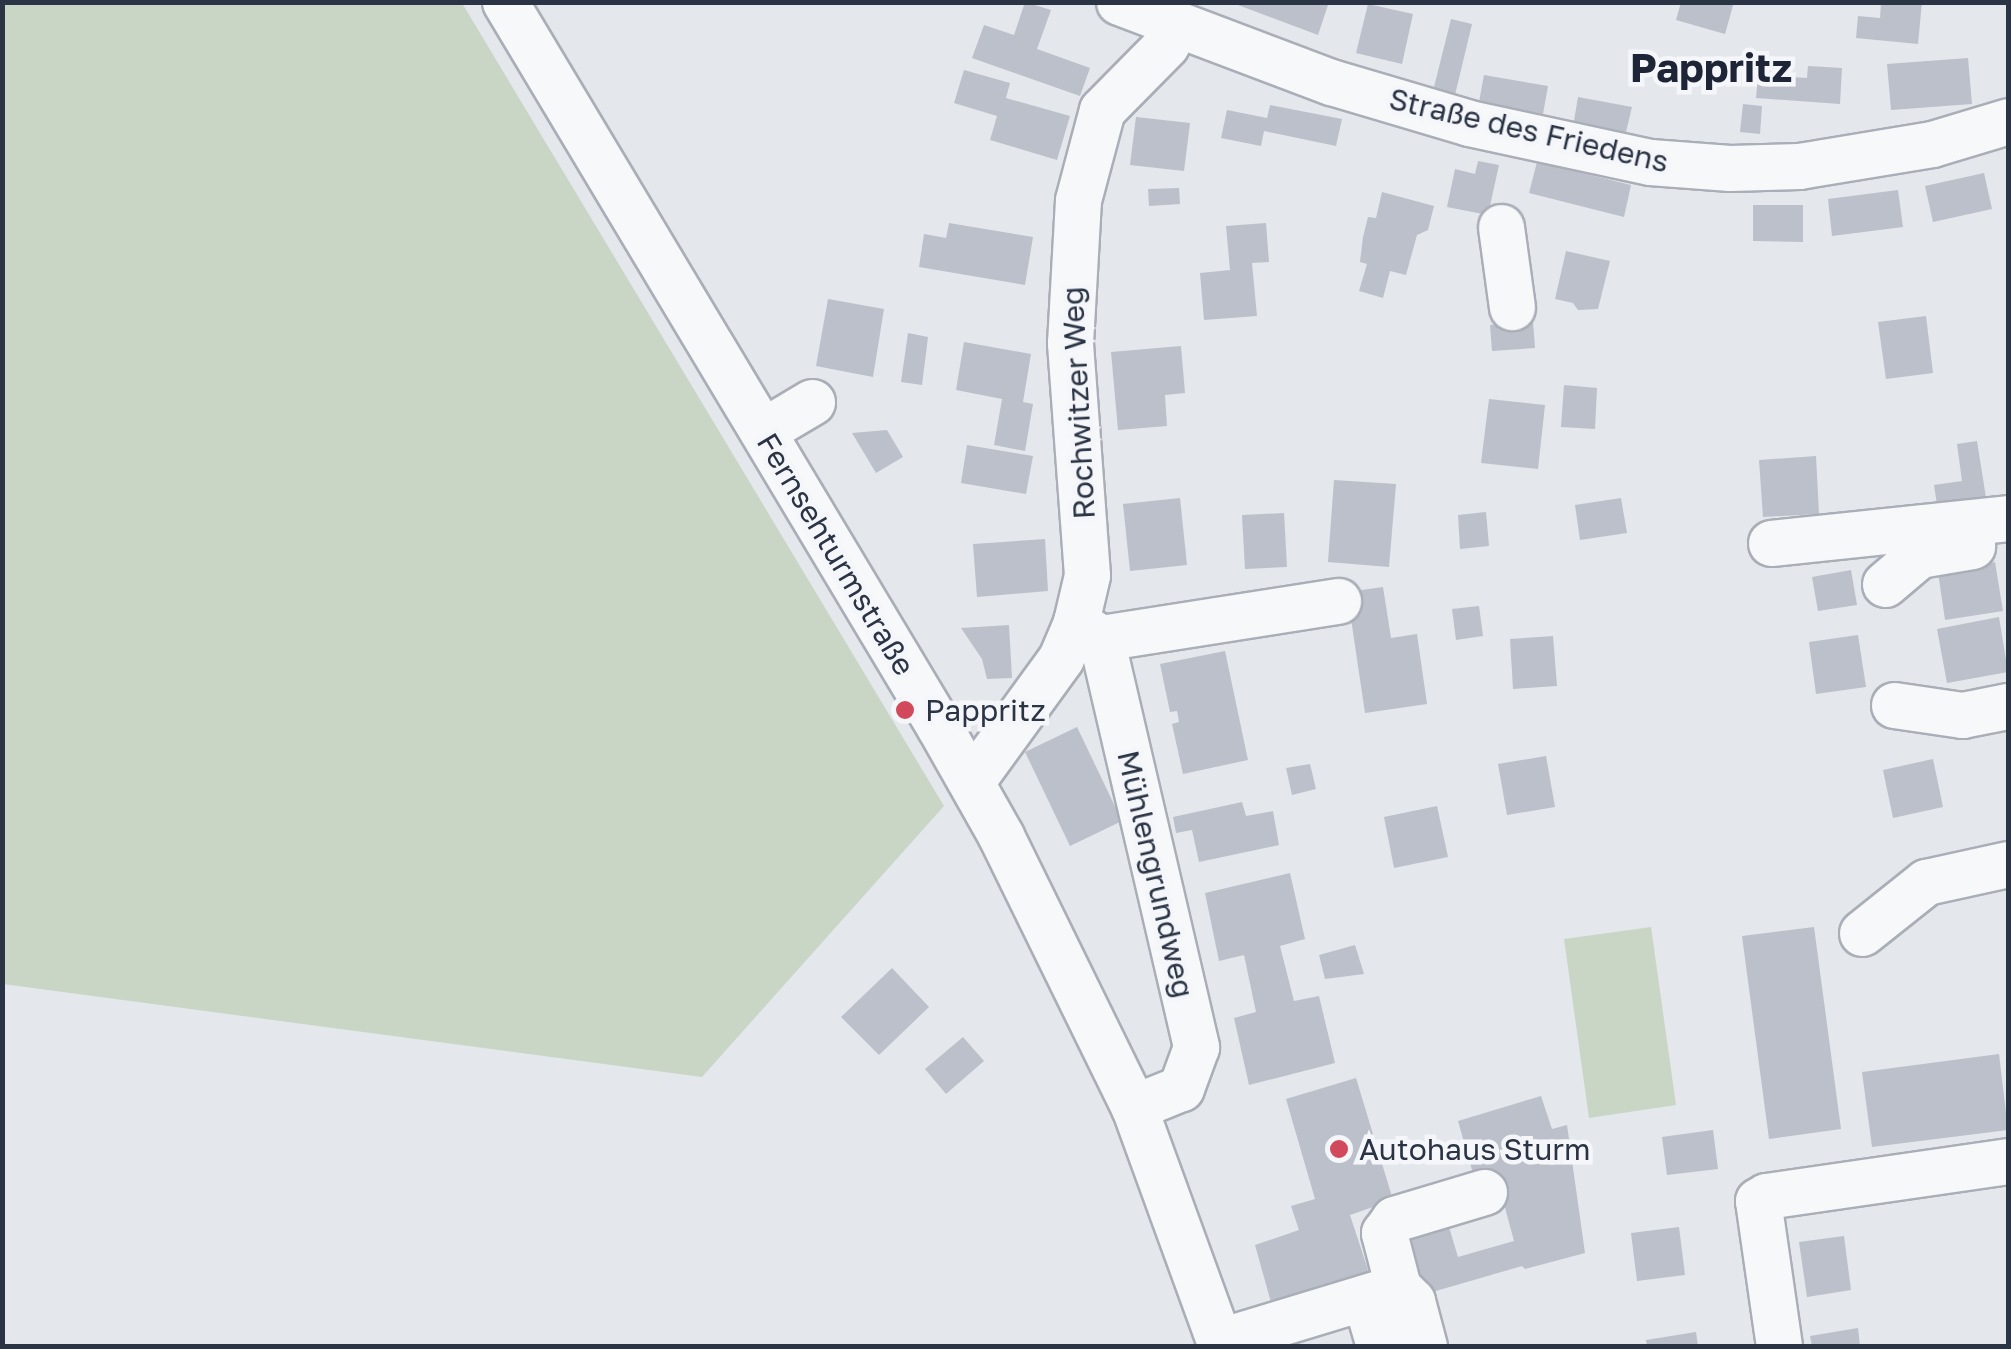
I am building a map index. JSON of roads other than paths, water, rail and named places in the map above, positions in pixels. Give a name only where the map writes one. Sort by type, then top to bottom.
[{"type":"street","name":"Fernsehturmstraße","points":[[505,2],[971,782],[1134,1107],[1221,1344]]},
{"type":"street","name":"Straße des Friedens","points":[[1119,2],[1331,82],[1468,123],[1650,162],[1730,168],[1799,166],[1932,144],[2008,121]]},
{"type":"street","name":"Rochwitzer Weg","points":[[971,782],[1062,658],[1089,630],[1070,343],[1078,200],[1102,110],[1126,80],[1166,45],[1177,24]]},
{"type":"street","points":[[1501,227],[1512,307]]},
{"type":"street","points":[[763,431],[812,402]]},
{"type":"street","points":[[1771,542],[2008,518]]},
{"type":"street","points":[[1885,584],[1919,555],[2008,546]]},
{"type":"street","points":[[1089,630],[1338,601]]},
{"type":"street","name":"Mühlengrundweg","points":[[1089,630],[1196,1047],[1181,1088],[1134,1107]]},
{"type":"street","points":[[1894,706],[1962,716],[2008,706]]},
{"type":"street","points":[[1862,933],[1926,882],[2008,864]]},
{"type":"street","points":[[1779,1346],[1758,1201],[1766,1196],[2008,1161]]},
{"type":"street","points":[[1378,1346],[1384,1234],[1394,1219],[1484,1192]]},
{"type":"street","points":[[1221,1344],[1381,1293],[1412,1302],[1424,1346]]},
{"type":"place","name":"Pappritz","points":[[905,710]]},
{"type":"place","name":"Autohaus Sturm","points":[[1339,1149]]},
{"type":"district","name":"Pappritz","points":[[1711,67]]}]
